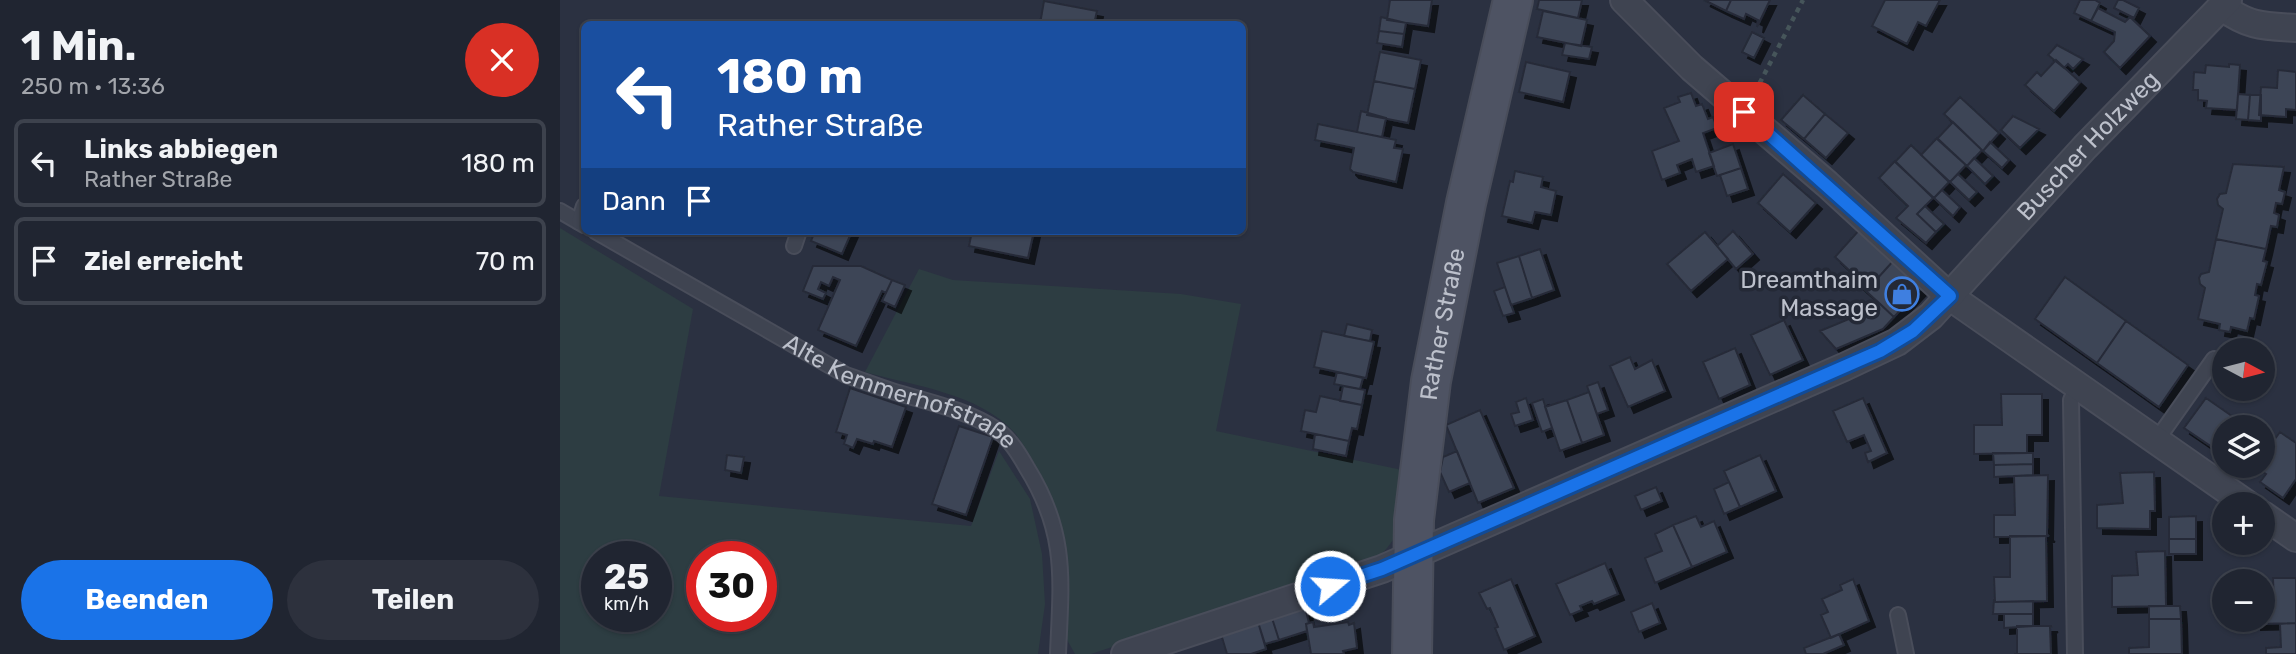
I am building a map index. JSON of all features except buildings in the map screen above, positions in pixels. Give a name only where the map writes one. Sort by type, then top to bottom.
[{"type":"street","name":"Rather Straße","points":[[1412,654],[1413,555],[1420,466],[1440,332],[1466,203],[1513,0]]},
{"type":"street","points":[[1624,0],[1692,68],[1950,296],[2230,492]]},
{"type":"street","points":[[2225,4],[2240,20],[2255,25],[2296,28]]},
{"type":"street","name":"Buscher Holzweg","points":[[1950,296],[2085,147],[2225,4]]},
{"type":"street","points":[[1125,654],[1382,569],[1880,351],[1913,331],[1950,296]]},
{"type":"street","points":[[2275,523],[2296,538]]},
{"type":"lane","points":[[560,211],[581,223]]},
{"type":"lane","name":"Alte Kemmerhofstraße","points":[[602,235],[846,375],[954,409],[996,430],[1007,439],[1020,456],[1044,499],[1058,540],[1061,580],[1058,654]]},
{"type":"lane","points":[[794,246],[798,235]]},
{"type":"lane","points":[[2157,441],[2212,362]]},
{"type":"lane","points":[[2075,654],[2071,400],[2077,387]]},
{"type":"lane","points":[[1898,615],[1906,654]]},
{"type":"path","points":[[1744,112],[1803,0]]},
{"type":"shaded area","points":[[560,228],[693,309],[659,496],[971,526],[999,451],[1030,499],[1042,554],[1045,604],[1038,654],[560,654]]},
{"type":"shaded area","points":[[919,269],[953,280],[1181,294],[1241,304],[1216,431],[1407,471],[1398,531],[1385,551],[1374,560],[1091,654],[1075,654],[1066,638],[1066,617],[1040,492],[1033,467],[1014,432],[982,408],[964,400],[865,372]]},
{"type":"place","name":"Dreamthaim Massage","points":[[1902,294]]},
{"type":"route","points":[[1330,586],[1382,569],[1844,368],[1897,342],[1931,316],[1950,296],[1744,112]]}]
